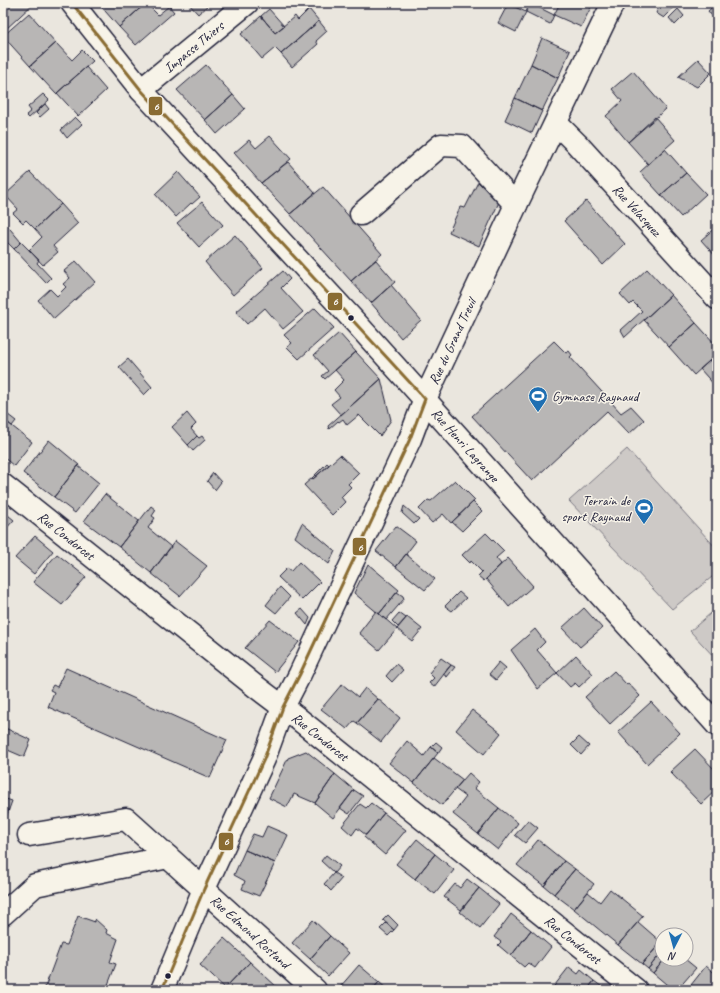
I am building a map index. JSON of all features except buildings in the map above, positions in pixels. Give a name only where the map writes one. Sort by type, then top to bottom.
[{"type":"street","name":"Rue Henri Lagrange","points":[[72,3],[141,90],[426,399],[717,725]]},
{"type":"street","name":"Impasse Thiers","points":[[141,90],[247,3]]},
{"type":"street","name":"Rue du Grand Treuil","points":[[162,990],[204,890],[264,759],[283,707],[300,674],[410,439],[426,399],[516,205],[613,3]]},
{"type":"street","name":"Rue Velasquez","points":[[556,123],[577,144],[717,298]]},
{"type":"street","points":[[361,214],[441,145],[462,146],[516,205]]},
{"type":"street","name":"Rue Condorcet","points":[[3,485],[296,717],[636,990]]},
{"type":"street","name":"Rue Edmond Rostand","points":[[29,834],[126,819],[315,990]]},
{"type":"street","points":[[3,914],[35,885],[168,857]]},
{"type":"shaded area","name":"Terrain de sport Raynaud","points":[[627,449],[717,549],[717,573],[672,609],[569,501]]},
{"type":"shaded area","points":[[717,608],[717,660],[690,631]]},
{"type":"transit line","name":"6","points":[[72,3],[141,90],[425,399]]},
{"type":"transit line","name":"6","points":[[162,990],[204,889],[264,759],[283,707],[300,674],[410,439],[425,399]]},
{"type":"place","name":"Gymnase Raynaud","points":[[538,413]]},
{"type":"place","name":"Terrain de sport Raynaud","points":[[644,525]]}]
